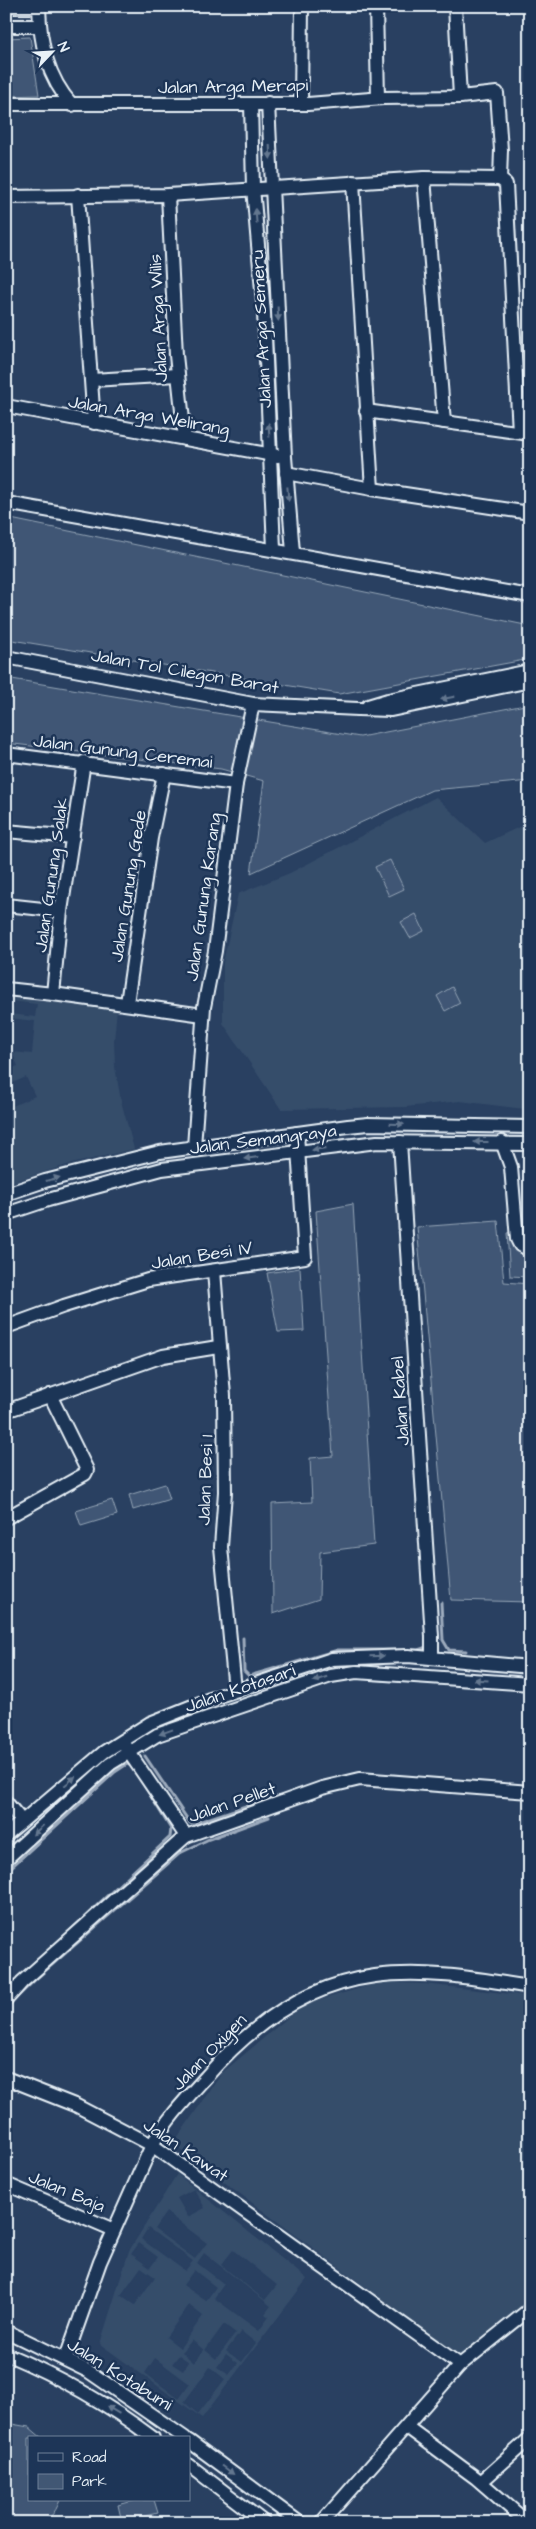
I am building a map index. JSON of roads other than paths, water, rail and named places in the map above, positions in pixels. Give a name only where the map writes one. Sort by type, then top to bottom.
[{"type":"street","points":[[301,104],[302,6]]},
{"type":"street","points":[[376,6],[378,98]]},
{"type":"street","points":[[456,6],[460,96]]},
{"type":"street","points":[[6,7],[39,7],[44,54],[61,93],[72,105]]},
{"type":"street","points":[[6,26],[40,26]]},
{"type":"street","name":"Jalan Arga Merapi","points":[[6,104],[301,104],[378,98],[497,93],[501,150],[500,179]]},
{"type":"street","name":"Jalan Arga Semeru","points":[[268,103],[285,457],[293,552]]},
{"type":"street","name":"Jalan Arga Semeru","points":[[251,104],[253,188],[264,313],[274,549]]},
{"type":"street","points":[[424,178],[444,422]]},
{"type":"street","points":[[6,197],[168,195],[424,178],[500,179],[506,184],[525,433],[366,411]]},
{"type":"street","points":[[353,182],[372,489]]},
{"type":"street","points":[[78,195],[94,423]]},
{"type":"street","name":"Jalan Arga Wilis","points":[[168,195],[178,375],[185,439]]},
{"type":"street","points":[[92,380],[178,375]]},
{"type":"street","name":"Jalan Arga Welirang","points":[[6,406],[285,457]]},
{"type":"street","points":[[286,473],[372,489],[530,513]]},
{"type":"street","points":[[6,503],[293,552],[530,596]]},
{"type":"street","name":"Jalan Tol Cilegon Barat","points":[[6,657],[253,704],[358,709],[391,710],[530,681]]},
{"type":"street","points":[[358,709],[388,700],[530,671]]},
{"type":"street","name":"Jalan Gunung Karang","points":[[194,1147],[203,1015],[215,951],[236,784],[253,704]]},
{"type":"street","name":"Jalan Gunung Ceremai","points":[[6,754],[84,762],[236,784]]},
{"type":"street","name":"Jalan Gunung Salak","points":[[53,994],[61,911],[84,762]]},
{"type":"street","name":"Jalan Gunung Gede","points":[[128,1004],[151,838],[164,774]]},
{"type":"street","points":[[6,831],[73,837]]},
{"type":"street","points":[[6,905],[61,911]]},
{"type":"street","points":[[6,989],[203,1015]]},
{"type":"street","name":"Jalan Semangraya","points":[[6,1194],[45,1181],[160,1152],[297,1133],[368,1124],[530,1127]]},
{"type":"street","points":[[297,1133],[299,1152]]},
{"type":"street","name":"Jalan Semangraya","points":[[6,1214],[48,1200],[162,1169],[400,1142],[525,1143]]},
{"type":"street","name":"Jalan Kabel","points":[[400,1142],[432,1648]]},
{"type":"street","points":[[502,1142],[510,1167],[517,1239],[520,1245],[530,1250]]},
{"type":"street","points":[[510,1167],[525,1143]]},
{"type":"street","name":"Jalan Besi IV","points":[[6,1327],[64,1306],[148,1280],[305,1257],[299,1152]]},
{"type":"street","name":"Jalan Besi 1","points":[[214,1271],[218,1347],[224,1396],[225,1492],[221,1547],[236,1690]]},
{"type":"street","points":[[6,1411],[162,1356],[218,1347]]},
{"type":"street","points":[[6,1518],[45,1498],[85,1474],[87,1470],[50,1395]]},
{"type":"street","name":"Jalan Kotasari","points":[[6,1835],[120,1740],[150,1723],[236,1690],[337,1658],[379,1656],[432,1648],[530,1667]]},
{"type":"street","name":"Jalan Kotasari","points":[[6,1859],[110,1764],[157,1736],[331,1676],[356,1672],[530,1684]]},
{"type":"street","points":[[120,1740],[186,1836]]},
{"type":"street","name":"Jalan Pellet","points":[[6,2000],[22,1982],[186,1836],[322,1788],[360,1780],[530,1792]]},
{"type":"street","points":[[6,1802],[22,1821]]},
{"type":"street","name":"Jalan Oxigen","points":[[66,2358],[114,2230],[152,2145],[162,2127],[212,2069],[244,2037],[268,2018],[299,1999],[373,1976],[392,1974],[443,1976],[530,1987]]},
{"type":"street","name":"Jalan Kawat","points":[[6,2078],[77,2106],[152,2145],[460,2365]]},
{"type":"street","name":"Jalan Baja","points":[[6,2184],[114,2230]]},
{"type":"street","points":[[321,2523],[460,2365],[530,2310]]},
{"type":"street","name":"Jalan Kotabumi","points":[[6,2331],[66,2358],[142,2406],[182,2436]]},
{"type":"street","name":"Jalan Kotabumi","points":[[6,2354],[44,2370],[132,2422],[150,2436]]},
{"type":"street","points":[[132,2422],[142,2406]]},
{"type":"street","points":[[407,2427],[481,2482],[528,2523]]},
{"type":"street","points":[[481,2482],[530,2438]]},
{"type":"street","points":[[190,2442],[300,2523]]},
{"type":"street","points":[[190,2466],[265,2523]]},
{"type":"waterway","points":[[441,1603],[443,1640],[449,1650],[466,1651]]},
{"type":"waterway","points":[[243,1638],[244,1671],[249,1676],[338,1650],[418,1650],[428,1644]]},
{"type":"waterway","points":[[145,1756],[190,1823],[196,1823],[263,1800]]},
{"type":"waterway","points":[[6,1872],[115,1772],[127,1764],[133,1767]]},
{"type":"waterway","points":[[46,1953],[170,1837],[171,1829],[144,1785]]},
{"type":"waterway","points":[[6,2008],[38,1977],[180,1853],[209,1839],[269,1817]]}]
